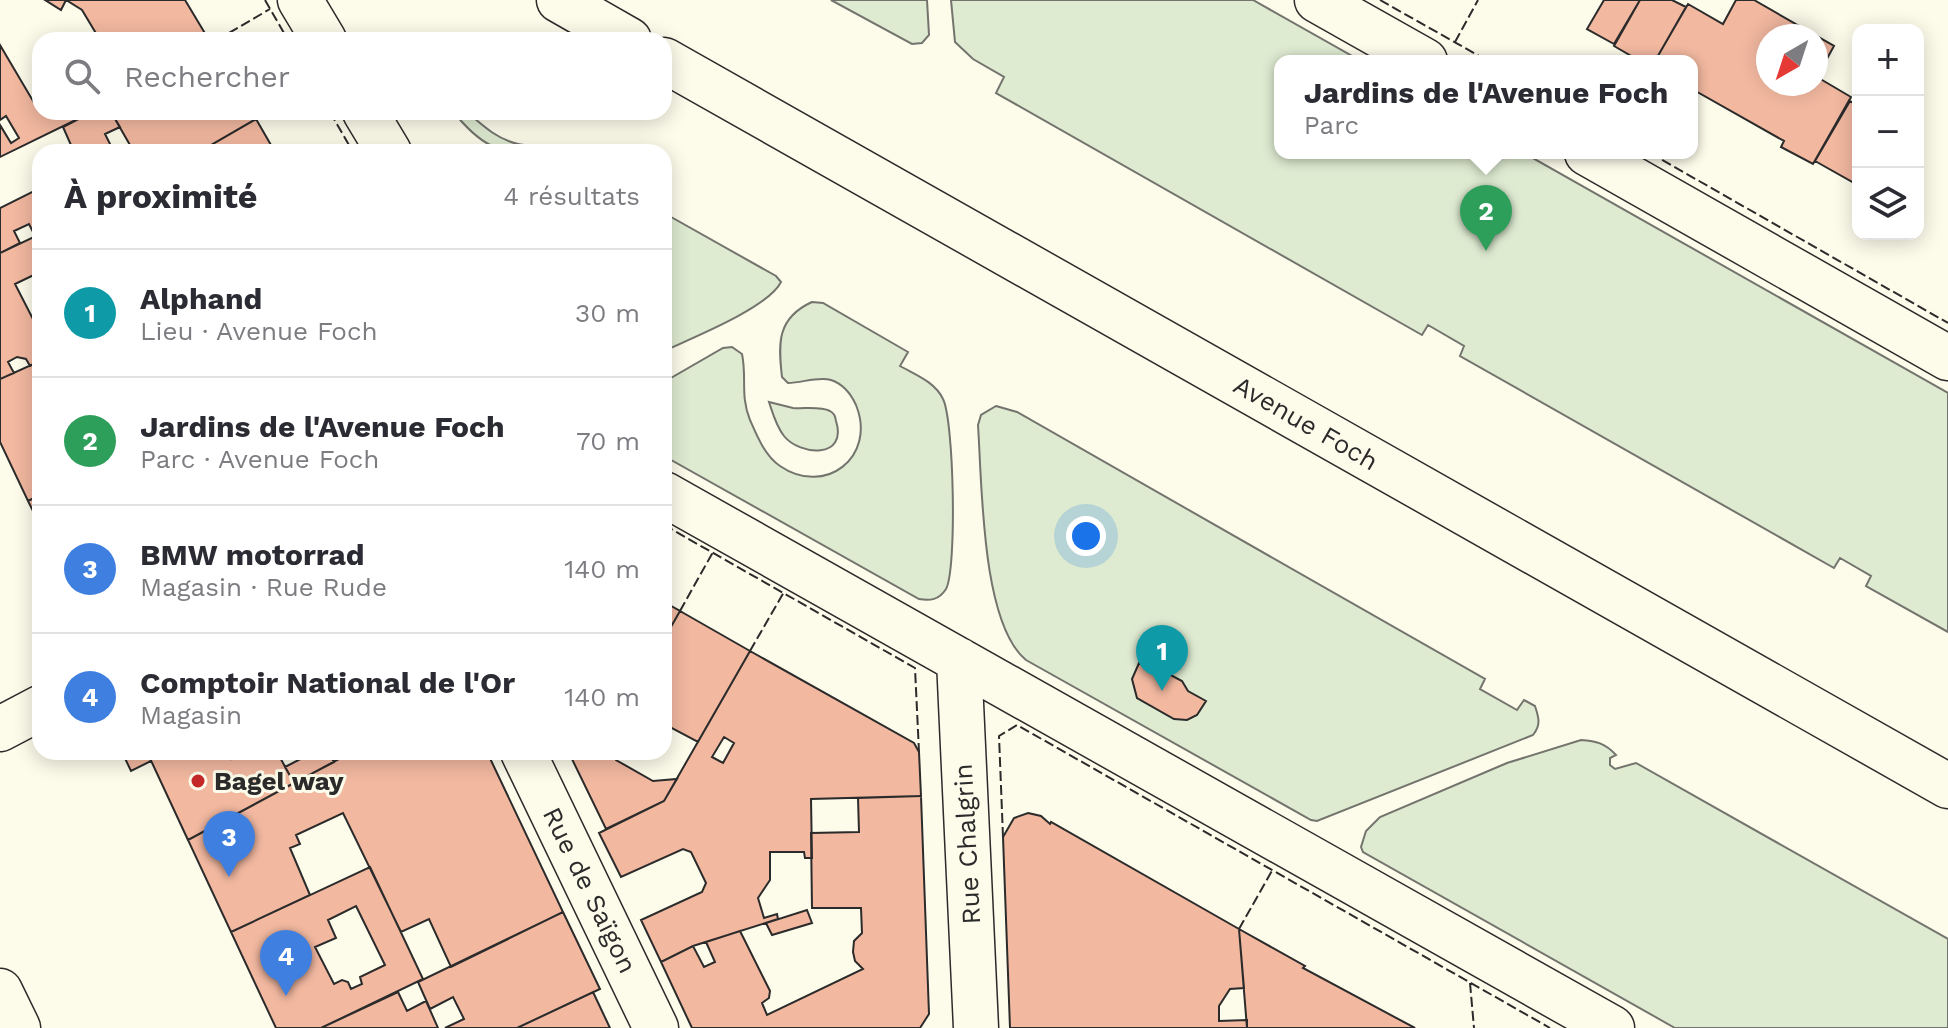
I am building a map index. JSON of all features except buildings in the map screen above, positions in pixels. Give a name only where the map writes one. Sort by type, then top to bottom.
[{"type":"street","points":[[300,0],[319,32]]},
{"type":"street","points":[[559,0],[615,32]]},
{"type":"street","points":[[1317,0],[1414,55]]},
{"type":"street","name":"Avenue Foch","points":[[672,65],[1948,786]]},
{"type":"street","points":[[370,120],[384,144]]},
{"type":"street","points":[[1598,159],[1948,358]]},
{"type":"street","points":[[672,499],[1612,1028]]},
{"type":"street","name":"Rue Chalgrin","points":[[959,660],[976,1028]]},
{"type":"street","points":[[0,729],[32,712]]},
{"type":"street","name":"Rue de Saïgon","points":[[527,760],[656,1028]]},
{"type":"street","points":[[0,991],[18,1028]]},
{"type":"green space","points":[[831,0],[927,0],[929,35],[922,43],[912,44]]},
{"type":"green space","points":[[951,0],[1253,0],[1350,55],[1274,55],[1274,159],[1535,159],[1948,393],[1948,632],[1866,586],[1871,576],[1840,558],[1834,568],[1460,356],[1464,346],[1428,325],[1422,335],[996,93],[1004,77],[973,59],[955,42]]},
{"type":"green space","points":[[460,120],[477,120],[503,139],[518,144],[489,144]]},
{"type":"green space","points":[[672,218],[776,276],[781,282],[761,302],[672,347]]},
{"type":"green space","points":[[812,302],[823,303],[908,352],[900,366],[930,383],[943,399],[950,435],[953,526],[949,576],[946,589],[937,598],[919,599],[672,460],[672,377],[723,348],[732,347],[742,354],[747,411],[770,457],[797,474],[814,477],[843,467],[859,441],[861,424],[852,397],[831,380],[788,383],[782,377],[782,333],[800,308]]},
{"type":"green space","points":[[769,402],[793,408],[830,411],[838,433],[835,442],[829,448],[820,450],[791,443],[779,428]]},
{"type":"green space","points":[[996,406],[1017,412],[1485,679],[1480,689],[1517,710],[1524,700],[1535,706],[1538,714],[1536,731],[1533,735],[1317,821],[1026,660],[1011,642],[1000,616],[987,550],[978,425],[981,415]]},
{"type":"green space","points":[[1581,740],[1600,743],[1612,751],[1616,755],[1610,758],[1610,765],[1615,769],[1636,763],[1948,939],[1948,1028],[1675,1028],[1363,852],[1361,847],[1366,831],[1380,817],[1507,763]]},
{"type":"fence","points":[[265,0],[283,32]]},
{"type":"fence","points":[[1380,0],[1477,55]]},
{"type":"fence","points":[[1455,42],[1478,0]]},
{"type":"fence","points":[[231,32],[270,9]]},
{"type":"fence","points":[[335,120],[348,144]]},
{"type":"fence","points":[[1661,159],[1948,323]]},
{"type":"fence","points":[[672,530],[915,668],[919,752]]},
{"type":"fence","points":[[680,611],[713,552]]},
{"type":"fence","points":[[750,651],[784,592]]},
{"type":"fence","points":[[1003,837],[999,736],[1017,725],[1550,1028]]},
{"type":"fence","points":[[1239,929],[1273,869]]},
{"type":"fence","points":[[1470,983],[1474,1028]]},
{"type":"place","name":"Jardins de l'Avenue Foch","points":[[1486,251]]},
{"type":"place","name":"Alphand","points":[[1162,691]]},
{"type":"place","name":"Bagel way","points":[[198,781]]},
{"type":"place","name":"BMW motorrad","points":[[229,877]]},
{"type":"place","name":"Comptoir National de l'Or","points":[[286,996]]}]
